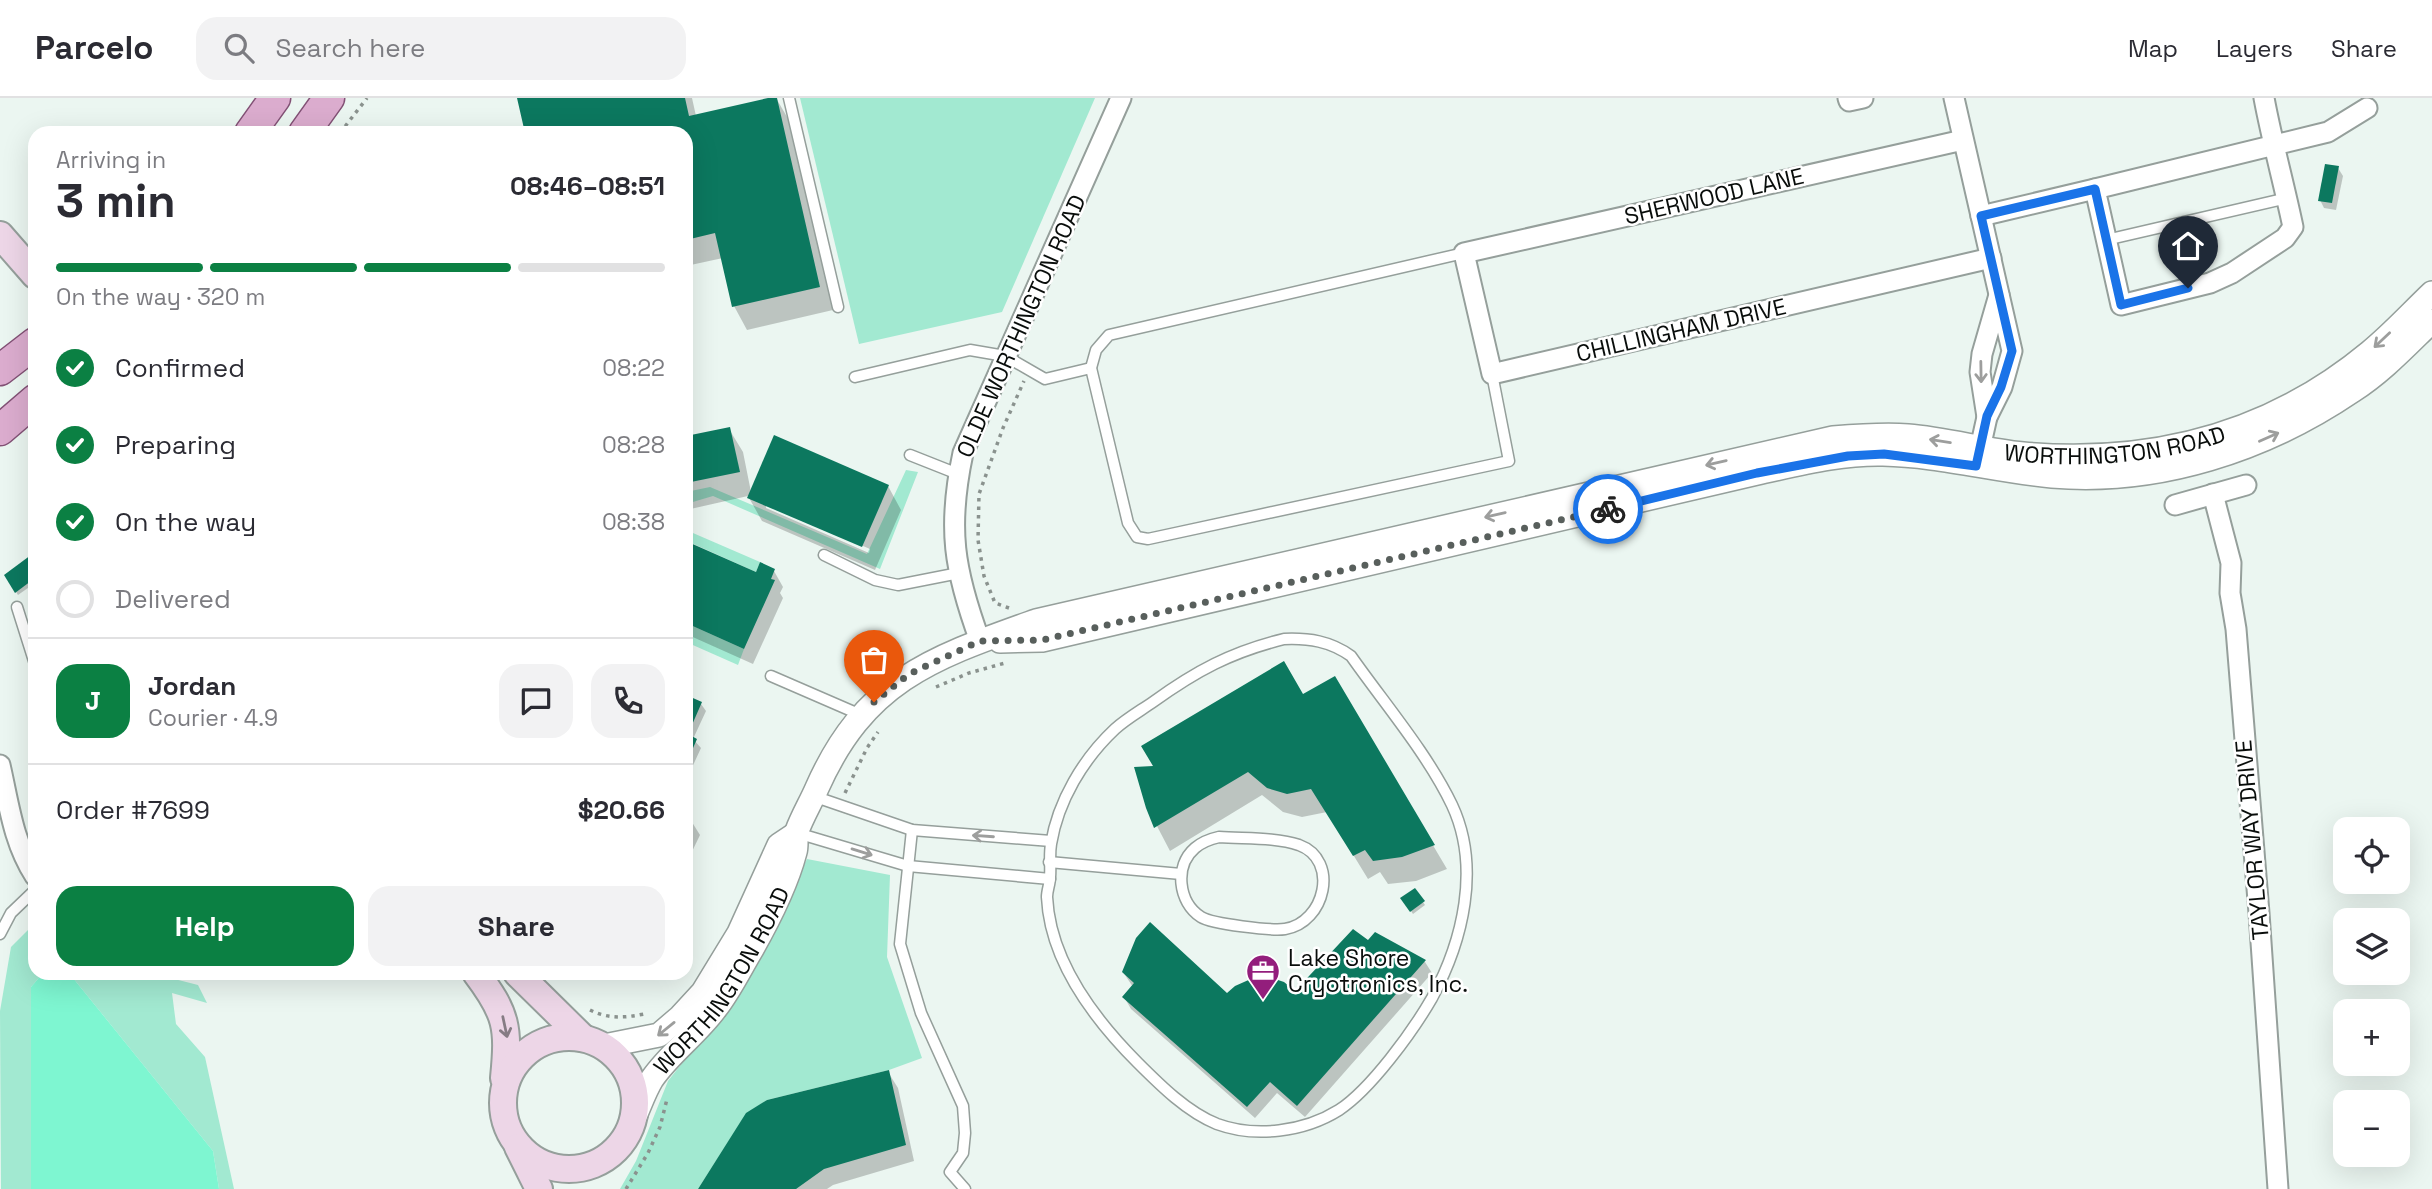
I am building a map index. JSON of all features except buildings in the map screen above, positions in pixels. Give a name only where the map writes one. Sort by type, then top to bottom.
[{"type":"main road","points":[[255,126],[275,98]]},
{"type":"main road","points":[[309,126],[329,98]]},
{"type":"main road","points":[[0,235],[28,267]]},
{"type":"main road","points":[[0,370],[28,349]]},
{"type":"main road","points":[[0,430],[28,406]]},
{"type":"main road","points":[[481,980],[497,1002],[506,1023],[508,1040],[502,1109],[507,1129],[539,1189]]},
{"type":"main road","points":[[517,1146],[551,1167],[570,1169],[590,1166],[608,1156],[623,1141],[632,1122],[635,1102],[632,1081],[621,1061],[593,1042],[523,980]]},
{"type":"main road","points":[[503,1089],[510,1071],[522,1055],[538,1043],[560,1037],[593,1042]]},
{"type":"main road","points":[[594,1189],[608,1156]]},
{"type":"street","name":"OLDE WORTHINGTON ROAD","points":[[980,641],[953,544],[953,512],[962,453],[1121,98]]},
{"type":"street","points":[[1848,98],[1849,101],[1863,98]]},
{"type":"street","points":[[1954,98],[2012,351],[2001,387],[1987,416],[1978,457]]},
{"type":"street","points":[[2095,189],[2121,305],[2210,283],[2232,273],[2285,238],[2293,227],[2264,98]]},
{"type":"street","points":[[1981,216],[2328,132],[2367,108]]},
{"type":"street","name":"SHERWOOD LANE","points":[[1465,253],[1963,140]]},
{"type":"street","points":[[1465,253],[1492,374]]},
{"type":"street","name":"CHILLINGHAM DRIVE","points":[[1492,374],[1991,258]]},
{"type":"street","name":"WORTHINGTON ROAD","points":[[632,1122],[651,1081],[666,1061],[716,1009],[760,935],[789,871],[796,850],[797,833],[813,796],[825,771],[861,715],[909,674],[980,641],[1042,640],[1814,461],[1884,454],[2058,457],[2138,454],[2212,438],[2272,415],[2344,372],[2371,351],[2432,293]]},
{"type":"street","points":[[1987,416],[1980,372],[1982,354],[2000,294]]},
{"type":"street","name":"WORTHINGTON ROAD","points":[[1978,457],[2052,476],[2093,478],[2145,473],[2217,457],[2298,425],[2354,390],[2387,364],[2432,321]]},
{"type":"street","points":[[2175,505],[2246,485]]},
{"type":"street","name":"TAYLOR WAY DRIVE","points":[[2213,495],[2231,563],[2230,593],[2236,629],[2259,913],[2278,1189]]},
{"type":"street","points":[[0,765],[3,804],[28,864]]},
{"type":"street","name":"WORTHINGTON ROAD","points":[[593,1042],[659,1035],[695,1000],[714,975],[739,933],[779,845],[797,833]]},
{"type":"lane","points":[[789,98],[838,307]]},
{"type":"lane","points":[[2106,240],[2287,198]]},
{"type":"lane","points":[[1465,253],[1109,335],[1096,350],[1091,368],[1128,523],[1137,537],[1148,539],[1509,461],[1492,374]]},
{"type":"lane","points":[[855,377],[970,350],[1005,356],[1045,379],[1091,368]]},
{"type":"lane","points":[[911,455],[958,474]]},
{"type":"lane","points":[[824,555],[874,580],[898,585],[959,573]]},
{"type":"lane","points":[[17,607],[28,642]]},
{"type":"lane","points":[[1284,639],[1303,639],[1336,646],[1350,656],[1431,769],[1452,807],[1460,829],[1466,880],[1464,912],[1455,948],[1420,1018],[1398,1049],[1363,1088],[1340,1109],[1312,1123],[1272,1131],[1246,1132],[1215,1123],[1187,1106],[1151,1076],[1118,1043],[1081,996],[1059,953],[1050,921],[1047,894],[1049,862],[1051,841],[1069,787],[1115,729],[1191,674],[1247,648],[1284,639]]},
{"type":"lane","points":[[771,676],[861,715]]},
{"type":"lane","points":[[813,796],[912,830],[1051,841]]},
{"type":"lane","points":[[912,830],[900,944],[920,1013],[963,1106],[963,1153],[950,1172],[965,1189]]},
{"type":"lane","points":[[797,833],[908,866],[1050,879]]},
{"type":"lane","points":[[1219,837],[1299,846],[1312,854],[1321,868],[1324,884],[1321,900],[1312,914],[1300,924],[1285,929],[1218,923],[1202,917],[1189,906],[1182,891],[1181,874],[1185,860],[1193,849],[1205,841],[1219,837]]},
{"type":"lane","points":[[1049,862],[1181,874]]},
{"type":"lane","points":[[0,934],[11,913],[28,897]]},
{"type":"path","points":[[345,126],[367,98]]},
{"type":"path","points":[[930,690],[970,673],[1012,662]]},
{"type":"path","points":[[845,792],[867,748],[882,728]]},
{"type":"path","points":[[583,1005],[608,1017],[626,1018],[644,1014],[646,1023]]},
{"type":"shaded area","points":[[800,98],[1095,98],[1002,312],[859,344]]},
{"type":"shaded area","points":[[906,470],[918,472],[880,569],[713,496],[693,502],[693,491],[710,487],[867,554]]},
{"type":"shaded area","points":[[693,533],[760,562],[756,572],[693,544]]},
{"type":"shaded area","points":[[693,626],[744,649],[738,665],[693,645]]},
{"type":"shaded area","points":[[807,859],[890,875],[887,957],[922,1058],[889,1070],[767,1100],[746,1114],[698,1189],[620,1189],[636,1161],[668,1081],[745,983]]},
{"type":"shaded area","points":[[28,930],[28,980],[37,980],[31,987],[31,1189],[1,1189],[0,1011],[11,947]]},
{"type":"shaded area","points":[[37,980],[75,980],[213,1151],[219,1189],[31,1189],[31,987]]},
{"type":"shaded area","points":[[75,980],[178,980],[198,985],[207,1003],[172,993],[176,1024],[205,1057],[234,1189],[219,1189],[213,1151]]},
{"type":"way so far","points":[[874,702],[909,674],[980,641],[1042,640],[1608,509]]},
{"type":"place","name":"Lake Shore Cryotronics, Inc.","points":[[1263,1001]]},
{"type":"route","points":[[1608,509],[1757,473],[1848,456],[1884,454],[1976,466],[1987,416],[2001,387],[2012,351],[1981,216],[2095,189],[2121,305],[2188,288]]}]
